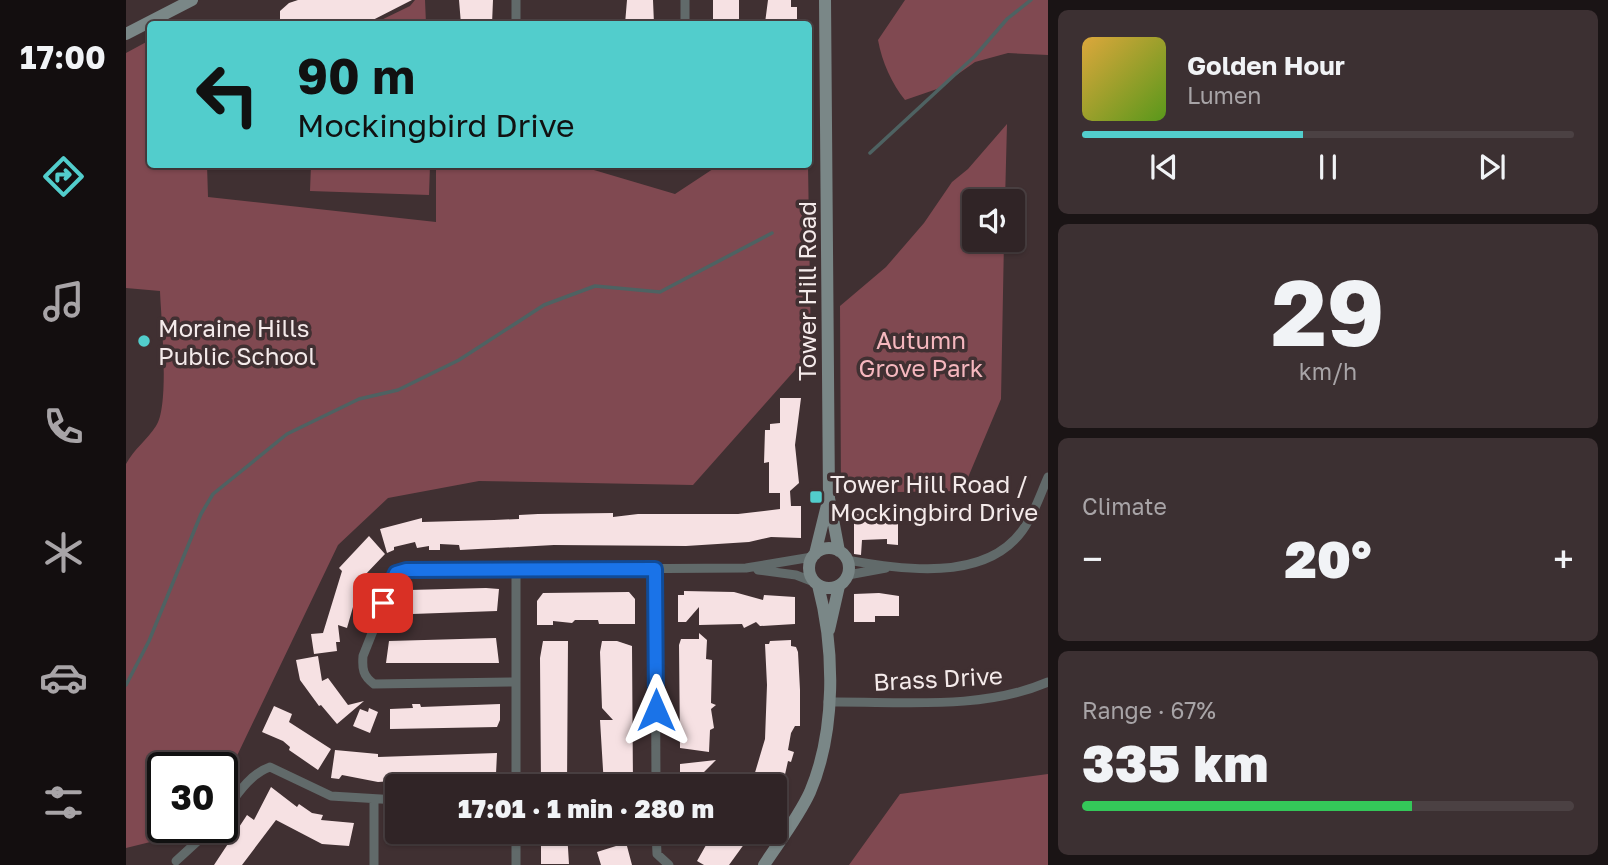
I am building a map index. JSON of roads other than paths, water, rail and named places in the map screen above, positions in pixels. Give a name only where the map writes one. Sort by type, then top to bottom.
[{"type":"street","points":[[151,21],[192,0]]},
{"type":"street","points":[[516,0],[516,21]]},
{"type":"street","points":[[685,0],[685,21]]},
{"type":"street","name":"Tower Hill Road","points":[[825,0],[829,498],[843,555]]},
{"type":"street","points":[[126,34],[147,23]]},
{"type":"street","points":[[764,865],[808,795],[819,769],[828,702],[828,637],[839,586],[848,575],[891,567],[960,566],[979,562],[1004,548],[1021,532],[1048,477]]},
{"type":"street","name":"Tower Hill Road","points":[[813,555],[829,498]]},
{"type":"street","points":[[746,568],[813,555],[826,548],[891,567]]},
{"type":"street","points":[[813,555],[809,570],[816,584],[828,637]]},
{"type":"street","points":[[843,555],[848,575]]},
{"type":"street","points":[[516,682],[374,684],[365,677],[362,668],[363,656],[396,573],[406,570],[746,568],[796,575],[831,589],[839,586]]},
{"type":"street","points":[[516,569],[516,774]]},
{"type":"street","points":[[655,569],[656,774]]},
{"type":"street","name":"Brass Drive","points":[[828,702],[987,698],[1024,692],[1048,682]]},
{"type":"street","points":[[238,794],[261,770],[270,767],[278,768],[312,789],[331,796],[385,801]]},
{"type":"street","points":[[374,801],[374,865]]},
{"type":"street","points":[[176,861],[196,843]]},
{"type":"street","points":[[516,844],[516,865]]},
{"type":"street","points":[[657,844],[657,854],[669,865]]},
{"type":"waterway","points":[[870,153],[975,56],[1007,19],[1031,0]]},
{"type":"waterway","points":[[126,685],[149,641],[201,514],[213,494],[287,434],[359,399],[398,390],[459,360],[544,305],[595,286],[660,292],[772,233]]},
{"type":"place","name":"Moraine Hills Public School","points":[[144,341]]},
{"type":"place","name":"Tower Hill Road / Mockingbird Drive","points":[[816,497]]},
{"type":"park label","name":"Autumn Grove Park","points":[[921,353]]}]
